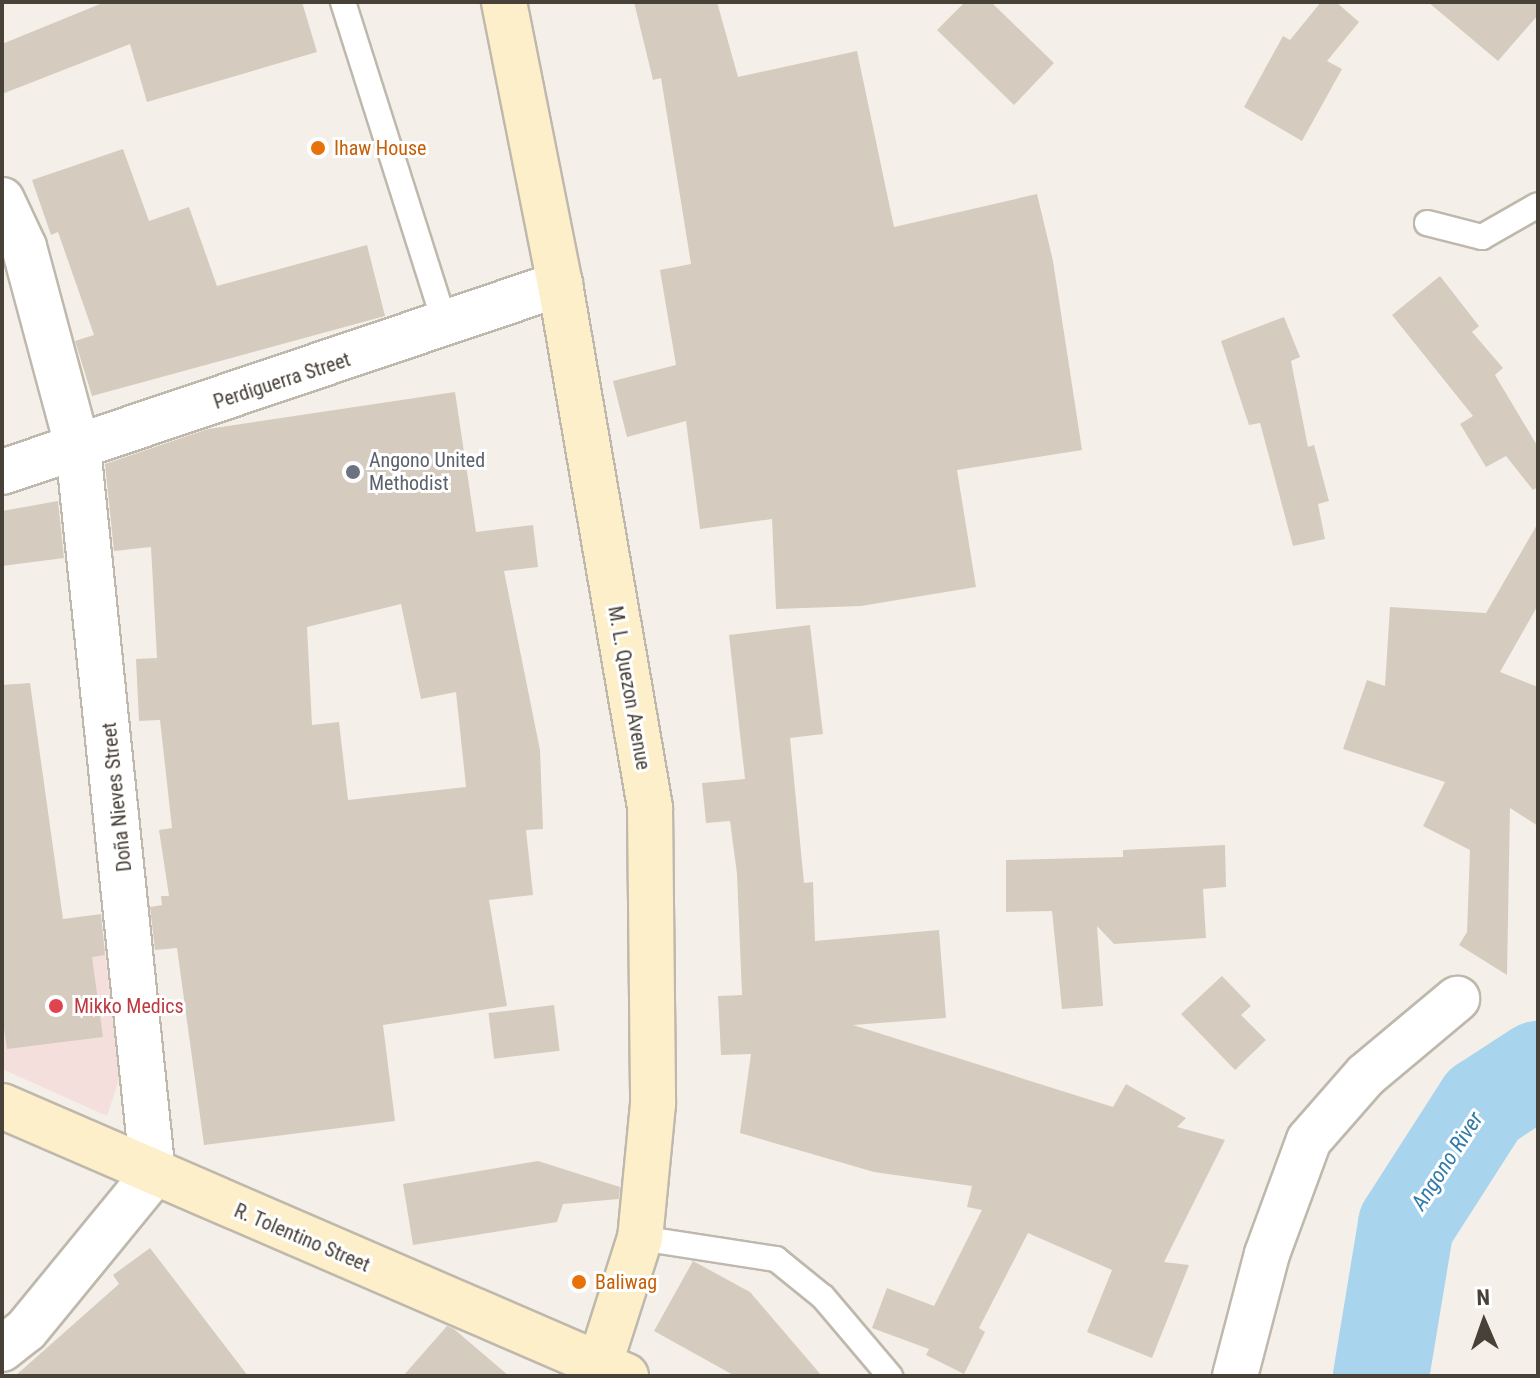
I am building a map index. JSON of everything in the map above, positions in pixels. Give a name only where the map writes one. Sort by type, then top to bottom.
[{"type":"main road","name":"M. L. Quezon Avenue","points":[[504,2],[560,284],[650,807],[653,1104],[640,1238],[608,1372]]},
{"type":"main road","name":"R. Tolentino Street","points":[[2,1106],[153,1175],[608,1372]]},
{"type":"street","name":"Doña Nieves Street","points":[[2,200],[24,247],[78,448],[153,1175]]},
{"type":"street","name":"Perdiguerra Street","points":[[2,472],[446,326],[560,284]]},
{"type":"street","points":[[1235,1376],[1267,1254],[1309,1140],[1366,1075],[1457,999]]},
{"type":"street","points":[[2,1349],[26,1330],[153,1175]]},
{"type":"lane","points":[[343,2],[446,326]]},
{"type":"lane","points":[[1427,223],[1482,237],[1538,205]]},
{"type":"lane","points":[[640,1238],[776,1259],[823,1297],[890,1376]]},
{"type":"shaded area","name":"Mikko Medics","points":[[103,931],[119,1080],[107,1116],[2,1069],[2,942]]},
{"type":"building","points":[[105,2],[302,2],[317,52],[147,102],[130,44],[2,94],[2,44]]},
{"type":"building","points":[[634,2],[717,2],[738,77],[857,51],[894,227],[1037,194],[1053,261],[1082,450],[957,470],[976,587],[861,606],[776,609],[772,519],[700,529],[686,421],[627,437],[613,381],[676,365],[660,270],[691,264],[661,78],[653,80]]},
{"type":"building","points":[[965,2],[991,2],[1054,63],[1014,105],[937,30]]},
{"type":"building","points":[[1321,2],[1336,2],[1359,22],[1327,61],[1342,69],[1302,141],[1244,107],[1283,36],[1290,40]]},
{"type":"building","points":[[1428,2],[1538,2],[1538,15],[1498,61]]},
{"type":"building","points":[[123,149],[149,221],[189,207],[217,286],[367,245],[385,316],[92,396],[75,341],[94,335],[58,232],[51,235],[32,180]]},
{"type":"building","points":[[1440,276],[1479,326],[1472,332],[1503,368],[1495,375],[1538,447],[1538,487],[1533,490],[1506,456],[1486,467],[1460,424],[1473,416],[1392,315]]},
{"type":"building","points":[[1284,317],[1300,357],[1291,361],[1308,447],[1314,445],[1329,501],[1318,504],[1325,539],[1293,546],[1260,423],[1249,425],[1221,341]]},
{"type":"building","points":[[455,392],[476,532],[533,525],[538,567],[504,571],[540,750],[543,829],[526,830],[533,895],[489,900],[507,1006],[383,1025],[395,1121],[204,1145],[177,948],[155,950],[150,907],[162,905],[161,896],[169,896],[159,830],[172,828],[160,720],[139,721],[136,659],[157,658],[151,547],[114,551],[105,464],[208,429]],"holes":[[[401,604],[421,699],[456,692],[466,787],[348,800],[339,722],[312,725],[307,627]]]},
{"type":"building","points":[[58,501],[64,558],[2,566],[2,511]]},
{"type":"building","points":[[1538,523],[1538,605],[1500,672],[1538,687],[1538,826],[1510,808],[1507,975],[1459,945],[1467,932],[1470,850],[1423,826],[1445,782],[1343,749],[1367,680],[1385,686],[1390,607],[1486,613]]},
{"type":"building","points":[[810,625],[823,734],[790,738],[804,883],[813,882],[815,941],[939,930],[946,1018],[853,1025],[1113,1107],[1126,1084],[1186,1118],[1177,1127],[1225,1140],[1164,1262],[1189,1265],[1152,1358],[1087,1332],[1112,1270],[1028,1233],[979,1328],[985,1332],[964,1374],[926,1355],[929,1349],[872,1328],[887,1288],[934,1306],[982,1210],[967,1207],[972,1186],[874,1172],[740,1133],[751,1054],[721,1055],[718,996],[742,995],[737,874],[730,821],[706,823],[702,783],[745,779],[729,635]]},
{"type":"building","points":[[30,683],[63,919],[101,914],[105,955],[92,957],[103,1037],[7,1049],[2,1015],[2,685]]},
{"type":"building","points":[[1225,845],[1226,887],[1203,889],[1206,938],[1114,944],[1097,926],[1103,1006],[1062,1009],[1052,911],[1006,912],[1006,860],[1123,857],[1123,850]]},
{"type":"building","points":[[1222,976],[1251,1006],[1241,1015],[1266,1040],[1235,1070],[1181,1014]]},
{"type":"building","points":[[554,1005],[560,1051],[494,1059],[488,1013]]},
{"type":"building","points":[[538,1161],[620,1187],[619,1199],[563,1204],[557,1222],[413,1245],[403,1184]]},
{"type":"building","points":[[150,1248],[248,1376],[15,1376],[119,1284],[113,1275]]},
{"type":"building","points":[[693,1261],[750,1292],[822,1376],[735,1376],[654,1331]]},
{"type":"building","points":[[447,1326],[454,1329],[509,1376],[403,1376]]},
{"type":"waterway","name":"Angono River","points":[[1381,1376],[1406,1225],[1483,1105],[1538,1069]]},
{"type":"place","name":"Ihaw House","points":[[318,148]]},
{"type":"place","name":"Angono United Methodist","points":[[353,472]]},
{"type":"place","name":"Mikko Medics","points":[[56,1006]]},
{"type":"place","name":"Baliwag","points":[[579,1282]]}]
